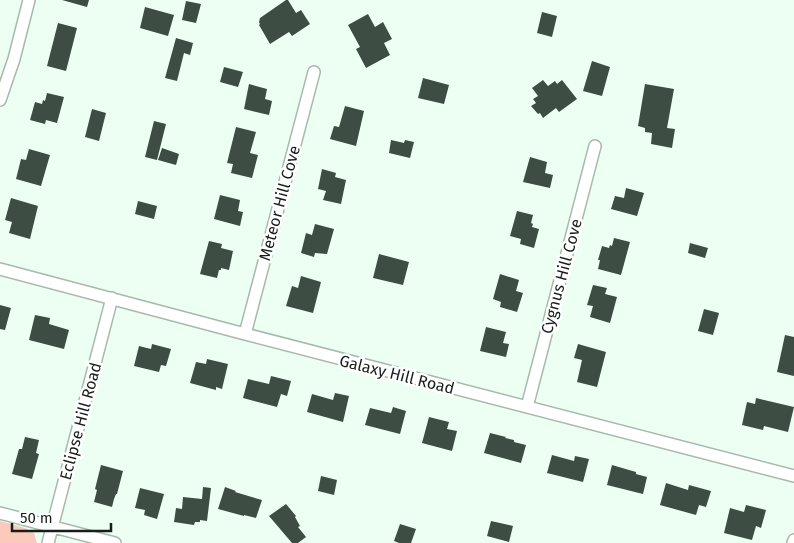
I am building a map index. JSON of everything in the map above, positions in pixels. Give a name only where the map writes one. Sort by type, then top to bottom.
[{"type":"street","points":[[0,100],[2,87],[14,59],[29,0]]},
{"type":"street","name":"Meteor Hill Cove","points":[[245,334],[314,72]]},
{"type":"street","name":"Cygnus Hill Cove","points":[[527,407],[595,146]]},
{"type":"street","name":"Galaxy Hill Road","points":[[0,269],[794,476]]},
{"type":"street","name":"Eclipse Hill Road","points":[[48,543],[112,298]]},
{"type":"street","points":[[0,513],[115,543]]},
{"type":"shaded area","points":[[0,521],[25,528],[34,533],[37,543],[0,543]]},
{"type":"building","points":[[62,0],[89,0],[87,7]]},
{"type":"building","points":[[288,0],[296,13],[301,10],[310,24],[292,36],[289,32],[270,44],[259,25],[260,18]]},
{"type":"building","points":[[186,1],[201,4],[196,23],[182,20]]},
{"type":"building","points":[[145,7],[174,15],[168,36],[140,28]]},
{"type":"building","points":[[542,12],[557,16],[552,37],[537,33]]},
{"type":"building","points":[[368,14],[375,27],[383,22],[392,39],[384,43],[390,55],[366,68],[356,49],[360,47],[348,25]]},
{"type":"building","points":[[58,23],[77,28],[66,71],[47,66]]},
{"type":"building","points":[[176,38],[193,43],[190,55],[184,53],[177,81],[165,78]]},
{"type":"building","points":[[592,61],[610,67],[602,96],[583,91]]},
{"type":"building","points":[[224,67],[243,72],[238,87],[220,82]]},
{"type":"building","points":[[423,78],[449,85],[444,104],[418,98]]},
{"type":"building","points":[[543,80],[548,86],[555,81],[557,84],[562,80],[577,99],[559,112],[556,108],[543,118],[531,106],[536,103],[533,99],[538,96],[532,88]]},
{"type":"building","points":[[249,84],[267,89],[265,99],[272,101],[269,115],[244,109]]},
{"type":"building","points":[[645,84],[674,89],[667,128],[675,129],[672,148],[651,144],[652,133],[645,132],[645,128],[638,126]]},
{"type":"building","points":[[47,93],[64,97],[57,123],[46,120],[45,124],[30,120],[35,102],[42,104]]},
{"type":"building","points":[[345,106],[364,111],[356,146],[330,139],[334,126],[339,127]]},
{"type":"building","points":[[92,109],[106,113],[99,141],[85,137]]},
{"type":"building","points":[[154,121],[166,124],[157,160],[145,157]]},
{"type":"building","points":[[236,127],[256,132],[250,153],[258,155],[252,178],[231,173],[233,164],[227,163]]},
{"type":"building","points":[[391,140],[404,143],[405,140],[414,142],[410,158],[389,153]]},
{"type":"building","points":[[162,148],[179,154],[176,165],[158,160]]},
{"type":"building","points":[[29,149],[50,155],[41,186],[16,179],[21,159],[26,160]]},
{"type":"building","points":[[530,157],[547,162],[545,173],[553,175],[550,188],[523,182]]},
{"type":"building","points":[[322,169],[336,173],[335,177],[346,180],[341,204],[323,200],[326,191],[318,189]]},
{"type":"building","points":[[626,188],[644,193],[637,216],[611,209],[615,196],[624,198]]},
{"type":"building","points":[[220,195],[240,200],[238,211],[243,212],[240,226],[214,219]]},
{"type":"building","points":[[11,198],[38,206],[30,239],[9,233],[12,222],[5,220]]},
{"type":"building","points":[[138,201],[157,206],[154,219],[135,214]]},
{"type":"building","points":[[517,211],[533,215],[532,227],[539,229],[534,248],[520,244],[521,239],[510,236]]},
{"type":"building","points":[[315,224],[334,229],[327,254],[315,253],[314,257],[301,253],[306,233],[312,235]]},
{"type":"building","points":[[614,238],[630,242],[621,275],[598,269],[600,260],[598,260],[602,246],[609,248],[610,245],[612,246]]},
{"type":"building","points":[[209,241],[222,244],[221,248],[233,251],[229,270],[221,268],[217,278],[200,274]]},
{"type":"building","points":[[690,243],[708,248],[705,258],[688,253]]},
{"type":"building","points":[[379,254],[409,262],[403,285],[373,278]]},
{"type":"building","points":[[500,274],[519,280],[516,291],[523,293],[517,312],[500,307],[501,302],[493,299]]},
{"type":"building","points":[[301,276],[321,282],[313,313],[286,306],[292,286],[298,288]]},
{"type":"building","points":[[593,285],[607,288],[605,294],[617,297],[610,323],[590,317],[593,306],[587,305]]},
{"type":"building","points":[[0,305],[11,308],[5,330],[0,329]]},
{"type":"building","points":[[704,309],[719,313],[713,335],[698,331]]},
{"type":"building","points":[[35,315],[50,318],[49,324],[69,330],[64,349],[29,340]]},
{"type":"building","points":[[486,327],[506,332],[503,343],[509,344],[506,357],[480,351]]},
{"type":"building","points":[[785,335],[794,337],[794,376],[777,372]]},
{"type":"building","points":[[152,344],[171,349],[166,366],[161,365],[159,372],[134,366],[139,346],[151,349]]},
{"type":"building","points":[[578,344],[606,352],[597,387],[577,382],[582,360],[574,358]]},
{"type":"building","points":[[207,359],[228,364],[222,389],[216,387],[216,390],[190,383],[196,362],[206,364]]},
{"type":"building","points":[[271,376],[291,381],[287,396],[281,394],[277,407],[243,398],[248,379],[269,384]]},
{"type":"building","points":[[335,393],[349,396],[343,422],[307,412],[312,394],[333,400]]},
{"type":"building","points":[[756,398],[794,407],[788,432],[764,426],[763,430],[742,425],[747,402],[755,404]]},
{"type":"building","points":[[393,407],[406,411],[400,434],[365,425],[370,408],[391,413]]},
{"type":"building","points":[[429,417],[449,422],[447,429],[457,431],[452,451],[422,443]]},
{"type":"building","points":[[490,433],[526,445],[521,463],[484,453]]},
{"type":"building","points":[[25,437],[39,440],[36,453],[39,454],[32,479],[12,474],[19,449],[22,449]]},
{"type":"building","points":[[552,455],[574,461],[575,456],[589,459],[583,482],[547,473]]},
{"type":"building","points":[[101,465],[123,471],[112,507],[94,502]]},
{"type":"building","points":[[612,465],[647,477],[643,494],[607,485]]},
{"type":"building","points":[[321,476],[337,480],[334,495],[318,491]]},
{"type":"building","points":[[666,483],[688,490],[689,485],[711,491],[706,507],[699,505],[696,515],[660,505]]},
{"type":"building","points":[[203,487],[211,488],[207,521],[200,520],[200,522],[195,522],[194,525],[174,522],[176,508],[182,509],[183,497],[202,499]]},
{"type":"building","points":[[225,487],[262,500],[256,518],[218,509]]},
{"type":"building","points":[[140,488],[164,494],[157,519],[144,515],[145,510],[135,508]]},
{"type":"building","points":[[286,504],[296,516],[300,526],[298,527],[306,537],[298,543],[292,543],[269,516]]},
{"type":"building","points":[[746,505],[766,510],[761,528],[756,526],[752,540],[724,533],[730,508],[744,512]]},
{"type":"building","points":[[491,521],[513,526],[509,542],[487,536]]},
{"type":"building","points":[[400,524],[416,529],[411,543],[394,541]]}]
